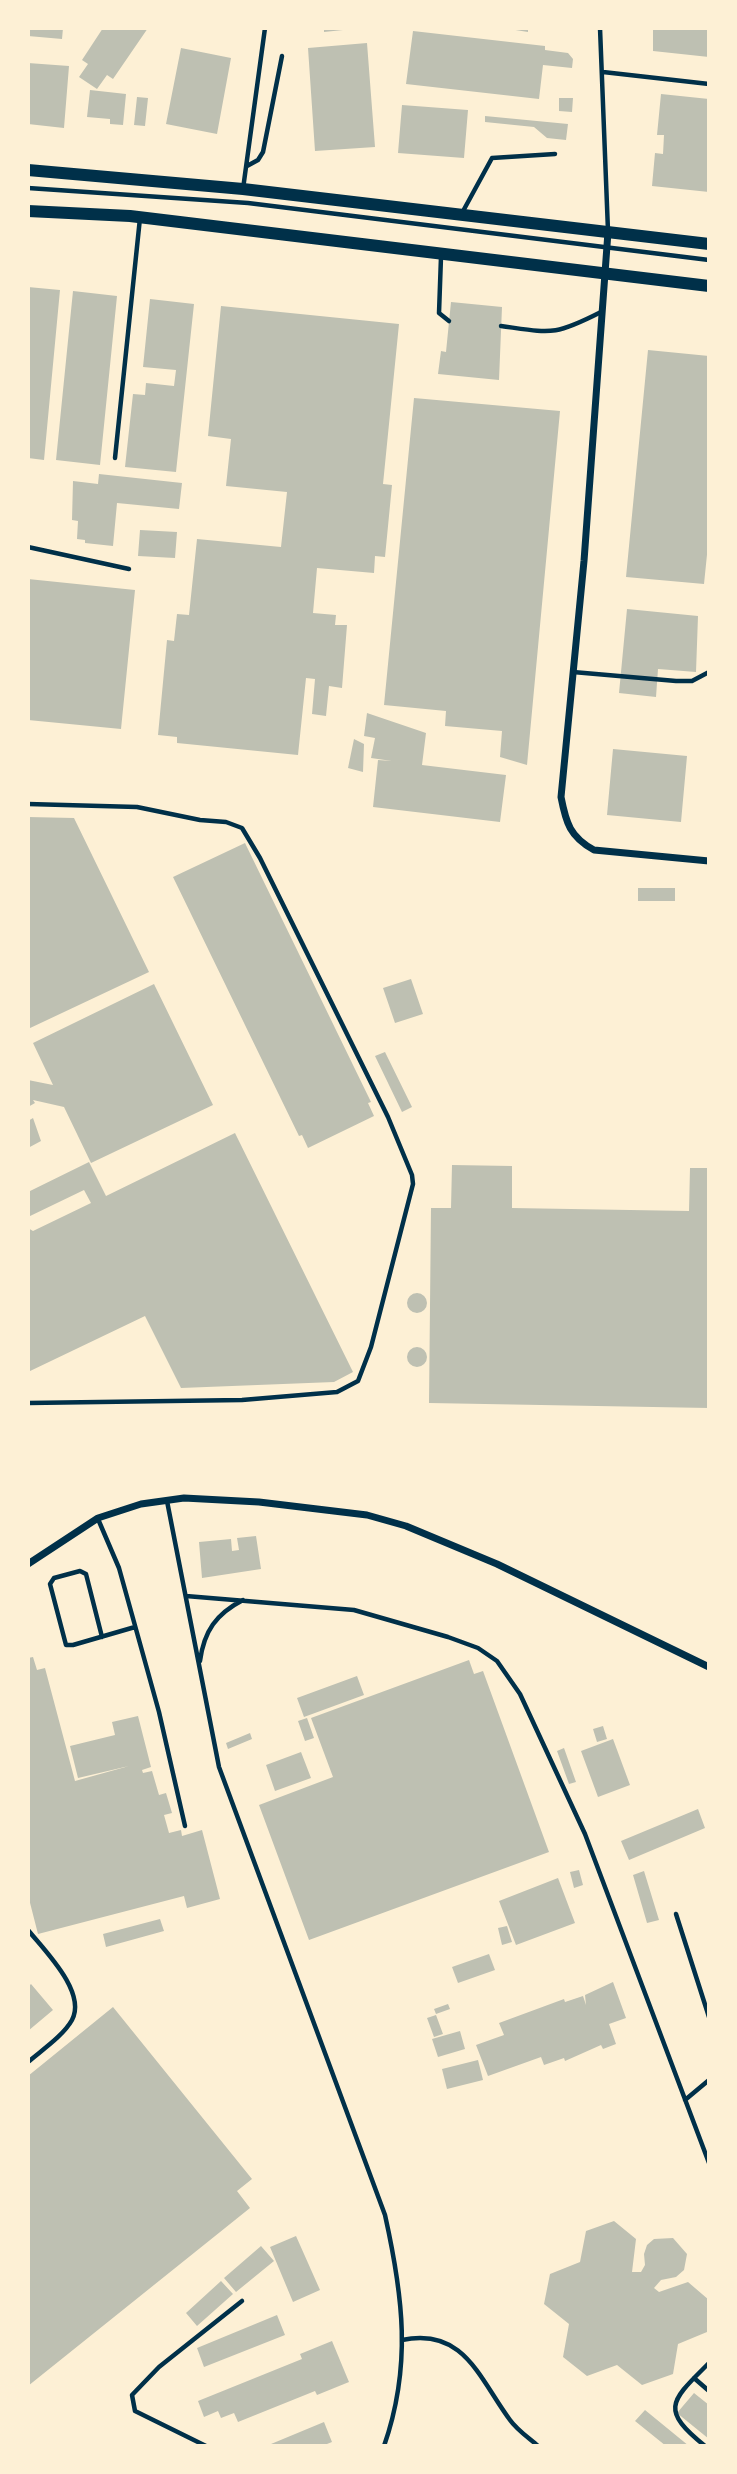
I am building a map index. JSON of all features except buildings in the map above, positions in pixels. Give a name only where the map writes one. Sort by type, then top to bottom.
[{"type":"main road","points":[[28,170],[461,213],[709,244]]},
{"type":"main road","points":[[28,211],[140,218],[709,286]]},
{"type":"street","points":[[608,232],[561,797],[566,825],[579,841],[594,850],[709,861]]},
{"type":"street","points":[[28,1564],[97,1518],[167,1500],[218,1498],[367,1515],[406,1526],[497,1563],[709,1667]]},
{"type":"lane","points":[[243,190],[265,28]]},
{"type":"lane","points":[[600,28],[608,232]]},
{"type":"lane","points":[[246,166],[258,160],[263,152],[282,56]]},
{"type":"lane","points":[[603,72],[709,85]]},
{"type":"lane","points":[[461,213],[492,158],[555,154]]},
{"type":"lane","points":[[28,188],[248,203],[709,260]]},
{"type":"lane","points":[[115,458],[140,218]]},
{"type":"lane","points":[[441,253],[439,313],[449,321]]},
{"type":"lane","points":[[500,326],[564,331],[601,312]]},
{"type":"lane","points":[[28,547],[130,569]]},
{"type":"lane","points":[[572,671],[676,681],[692,681],[709,672]]},
{"type":"lane","points":[[28,804],[137,807],[226,822],[242,828],[260,858],[388,1117],[412,1175],[413,1184],[371,1347],[358,1381],[348,1388],[337,1392],[242,1400],[28,1403]]},
{"type":"lane","points":[[167,1500],[219,1767],[385,2215],[400,2284],[402,2340],[396,2401],[384,2446]]},
{"type":"lane","points":[[97,1518],[115,1554],[159,1712],[185,1826]]},
{"type":"lane","points":[[102,1637],[86,1574],[80,1572],[54,1578],[50,1584],[66,1645],[102,1637],[135,1627]]},
{"type":"lane","points":[[186,1596],[354,1610],[448,1637],[478,1648],[497,1661],[520,1694],[585,1834],[709,2163]]},
{"type":"lane","points":[[199,1667],[205,1640],[217,1616],[243,1600]]},
{"type":"lane","points":[[676,1914],[709,2017]]},
{"type":"lane","points":[[28,1930],[69,1983],[75,2005],[72,2020],[28,2062]]},
{"type":"lane","points":[[685,2099],[709,2080]]},
{"type":"lane","points":[[206,2446],[135,2411],[132,2395],[159,2367],[242,2301]]},
{"type":"lane","points":[[402,2340],[434,2337],[451,2344],[467,2360],[512,2423],[538,2446]]},
{"type":"lane","points":[[705,2446],[678,2423],[674,2412],[678,2398],[709,2362]]},
{"type":"lane","points":[[694,2378],[709,2391]]}]
